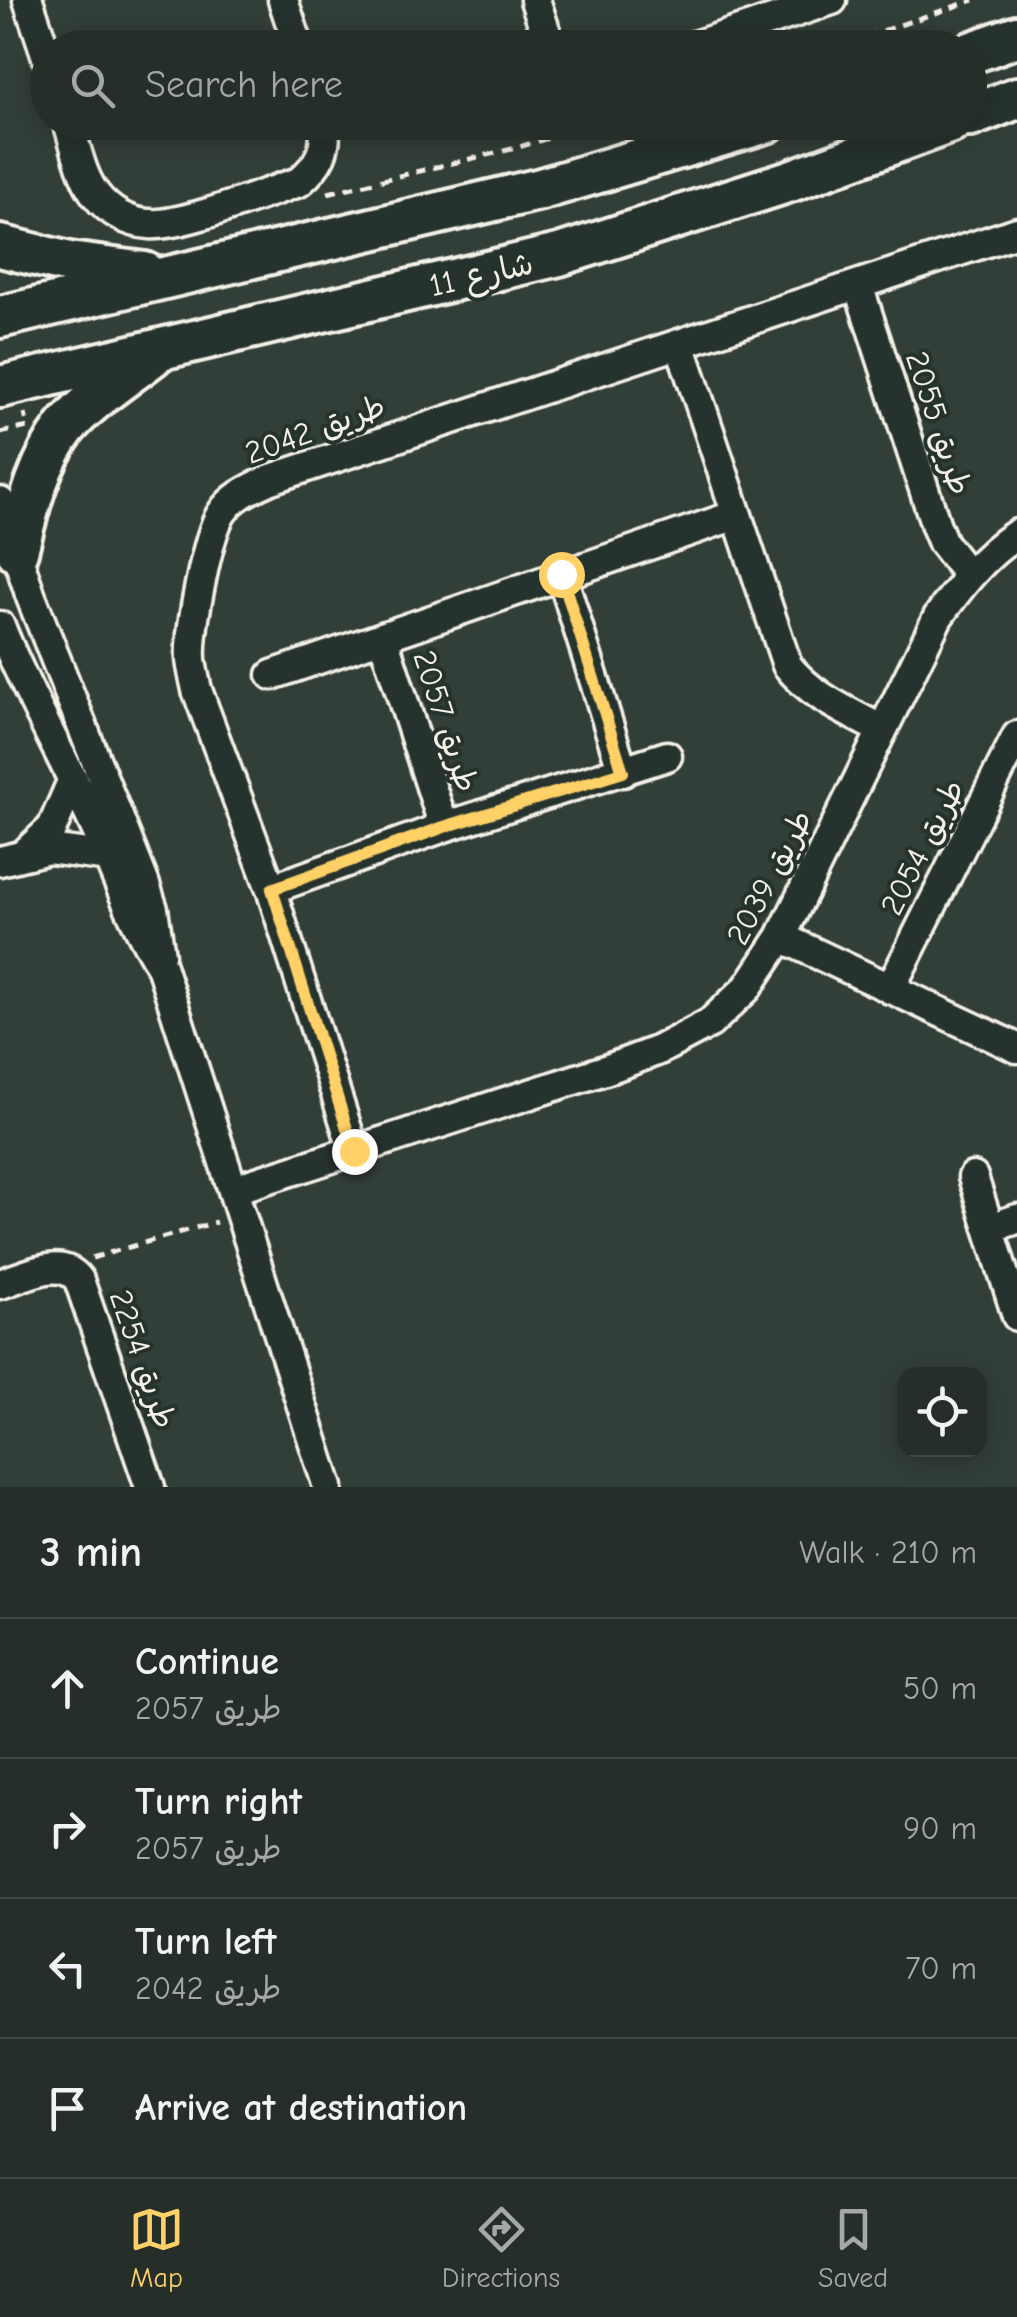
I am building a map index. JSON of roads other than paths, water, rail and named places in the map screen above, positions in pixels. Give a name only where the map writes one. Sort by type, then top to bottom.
[{"type":"street","points":[[28,0],[38,30]]},
{"type":"street","points":[[283,0],[293,30]]},
{"type":"street","points":[[534,0],[545,30]]},
{"type":"street","points":[[742,30],[832,0]]},
{"type":"street","points":[[987,47],[1017,36]]},
{"type":"street","points":[[987,109],[1017,98]]},
{"type":"street","points":[[74,140],[94,194],[110,210],[130,221],[153,225],[176,222],[300,182],[323,154],[325,140]]},
{"type":"street","points":[[0,317],[542,190],[707,140]]},
{"type":"street","name":"شارع 11","points":[[0,387],[559,255],[901,140]]},
{"type":"street","name":"طريق 2042","points":[[354,1151],[272,889],[197,690],[191,658],[193,630],[212,534],[222,512],[240,494],[271,479],[1017,232]]},
{"type":"street","points":[[0,246],[69,263],[164,277]]},
{"type":"street","name":"طريق 2055","points":[[858,286],[936,526],[944,544],[968,575]]},
{"type":"street","points":[[680,344],[787,665],[818,697],[882,730]]},
{"type":"street","points":[[17,551],[38,477],[54,444],[69,424],[160,350]]},
{"type":"street","points":[[0,502],[31,596],[149,895],[161,966]]},
{"type":"street","points":[[272,675],[736,515]]},
{"type":"street","name":"طريق 2039","points":[[239,1202],[354,1151],[659,1050],[710,1023],[747,988],[781,936],[938,617],[968,575],[1017,534]]},
{"type":"street","points":[[561,574],[623,772]]},
{"type":"street","points":[[0,626],[73,779],[133,918],[161,966],[328,1487]]},
{"type":"street","name":"طريق 2057","points":[[382,638],[444,827]]},
{"type":"street","name":"طريق 2054","points":[[890,989],[1017,736]]},
{"type":"street","name":"طريق 2057","points":[[272,889],[444,827],[667,756]]},
{"type":"street","points":[[13,857],[52,828],[73,779]]},
{"type":"street","points":[[13,857],[63,850],[108,857]]},
{"type":"street","points":[[781,936],[1017,1048]]},
{"type":"street","points":[[972,1178],[1017,1316]]},
{"type":"street","points":[[990,1228],[1017,1219]]},
{"type":"street","name":"طريق 2254","points":[[0,1284],[63,1267],[79,1280],[150,1487]]}]
